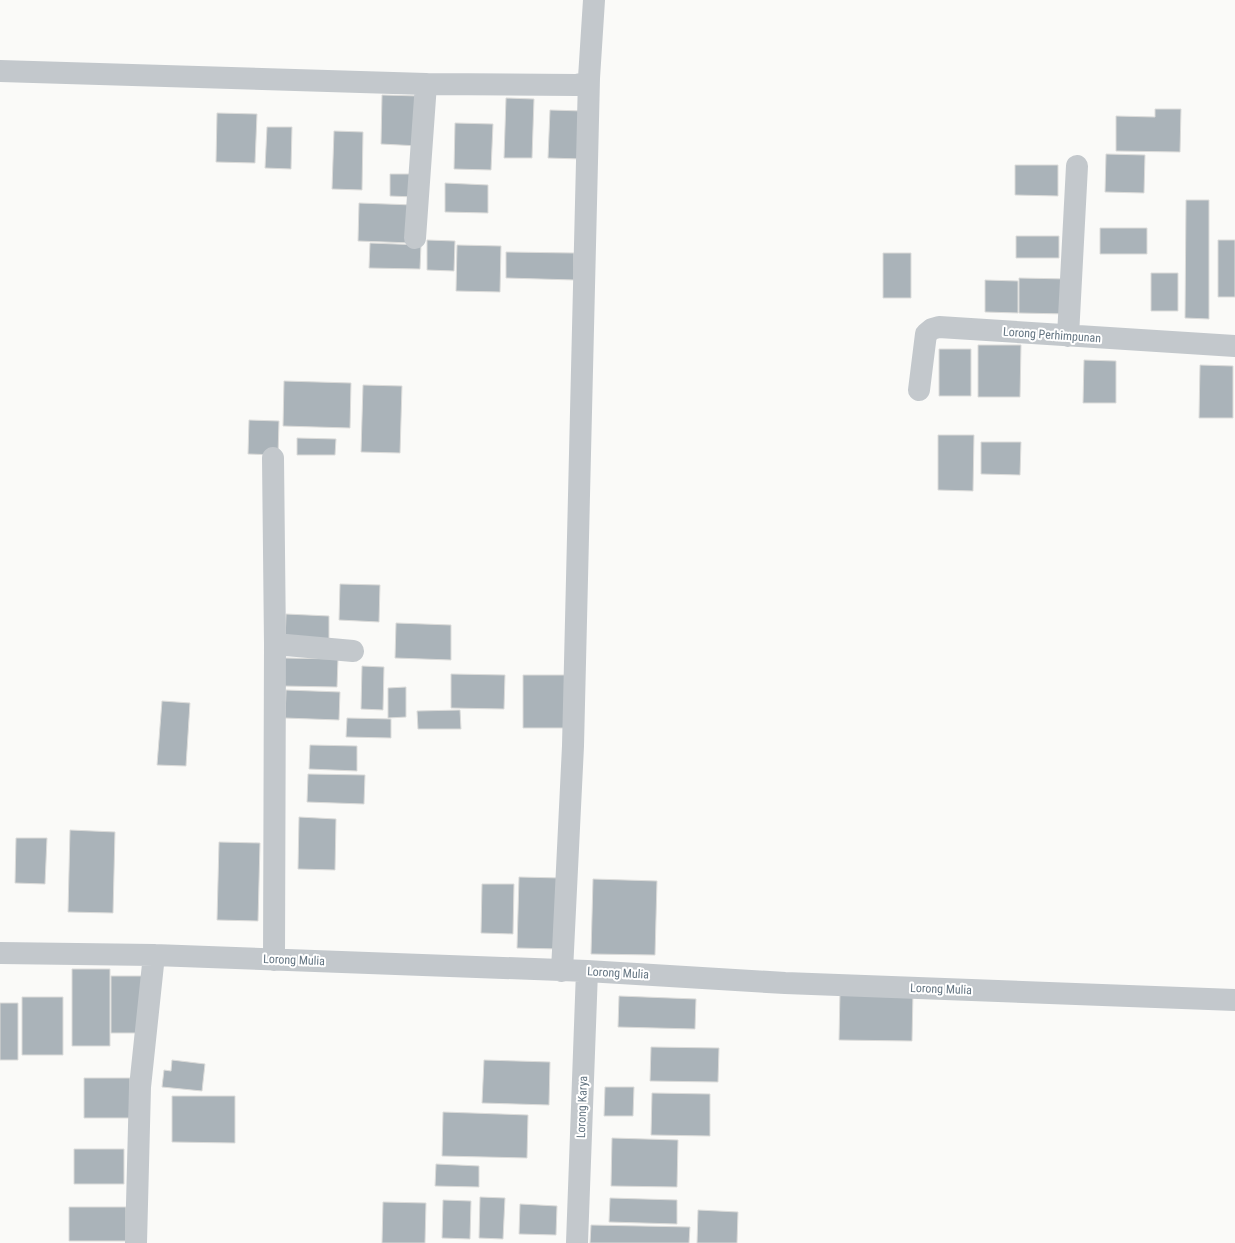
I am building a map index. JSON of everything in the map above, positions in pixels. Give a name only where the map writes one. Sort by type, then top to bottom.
[{"type":"street","points":[[562,971],[573,739],[589,78],[594,0]]},
{"type":"street","points":[[0,72],[426,84],[577,85],[585,83],[589,78]]},
{"type":"street","points":[[415,238],[426,84]]},
{"type":"street","points":[[1068,336],[1077,166]]},
{"type":"street","name":"Lorong Perhimpunan","points":[[920,390],[926,334],[932,329],[939,327],[1235,346]]},
{"type":"street","points":[[272,458],[275,644],[274,960]]},
{"type":"street","points":[[275,644],[352,651]]},
{"type":"street","name":"Lorong Mulia","points":[[0,953],[154,955],[587,971],[785,983],[1235,1000]]},
{"type":"street","points":[[136,1243],[140,1087],[154,955]]},
{"type":"street","name":"Lorong Karya","points":[[577,1243],[587,971]]},
{"type":"building","points":[[382,95],[420,96],[419,146],[381,144]]},
{"type":"building","points":[[506,98],[534,99],[532,158],[504,158]]},
{"type":"building","points":[[1155,109],[1181,109],[1180,152],[1116,151],[1116,116],[1155,117]]},
{"type":"building","points":[[550,110],[583,111],[582,159],[548,158]]},
{"type":"building","points":[[217,113],[257,114],[255,163],[216,162]]},
{"type":"building","points":[[455,123],[493,124],[491,170],[454,169]]},
{"type":"building","points":[[267,127],[292,127],[291,169],[265,168]]},
{"type":"building","points":[[334,131],[363,132],[362,190],[332,189]]},
{"type":"building","points":[[1106,154],[1145,155],[1144,193],[1105,192]]},
{"type":"building","points":[[1015,165],[1058,165],[1058,196],[1015,195]]},
{"type":"building","points":[[390,174],[416,174],[415,197],[390,196]]},
{"type":"building","points":[[445,183],[488,185],[488,213],[445,212]]},
{"type":"building","points":[[1186,200],[1209,200],[1209,319],[1185,318]]},
{"type":"building","points":[[359,203],[413,205],[412,243],[358,241]]},
{"type":"building","points":[[1100,228],[1147,228],[1147,254],[1100,254]]},
{"type":"building","points":[[1016,236],[1059,236],[1059,258],[1016,258]]},
{"type":"building","points":[[427,240],[455,241],[454,271],[427,270]]},
{"type":"building","points":[[1218,240],[1235,240],[1235,297],[1218,297]]},
{"type":"building","points":[[370,243],[421,245],[420,269],[369,268]]},
{"type":"building","points":[[457,245],[501,246],[500,292],[456,291]]},
{"type":"building","points":[[506,252],[574,253],[574,280],[506,278]]},
{"type":"building","points":[[883,253],[911,253],[911,298],[883,298]]},
{"type":"building","points":[[1151,273],[1178,273],[1178,311],[1151,311]]},
{"type":"building","points":[[1019,278],[1068,279],[1068,314],[1019,313]]},
{"type":"building","points":[[985,280],[1018,281],[1018,313],[985,312]]},
{"type":"building","points":[[978,345],[1021,345],[1020,397],[978,397]]},
{"type":"building","points":[[939,349],[971,349],[971,396],[939,396]]},
{"type":"building","points":[[1084,360],[1116,361],[1116,403],[1083,403]]},
{"type":"building","points":[[1200,365],[1233,366],[1233,418],[1199,418]]},
{"type":"building","points":[[284,381],[351,383],[350,428],[283,426]]},
{"type":"building","points":[[363,385],[402,386],[400,453],[361,452]]},
{"type":"building","points":[[249,420],[279,421],[278,455],[248,454]]},
{"type":"building","points":[[938,435],[974,435],[973,491],[938,490]]},
{"type":"building","points":[[297,438],[336,439],[335,455],[297,455]]},
{"type":"building","points":[[981,442],[1021,442],[1020,475],[981,474]]},
{"type":"building","points":[[340,584],[380,585],[379,622],[339,620]]},
{"type":"building","points":[[286,614],[329,616],[329,643],[285,642]]},
{"type":"building","points":[[396,623],[451,625],[451,660],[395,658]]},
{"type":"building","points":[[284,658],[338,659],[337,687],[283,686]]},
{"type":"building","points":[[362,666],[384,667],[383,710],[361,709]]},
{"type":"building","points":[[451,674],[505,675],[504,709],[451,708]]},
{"type":"building","points":[[523,675],[567,675],[567,728],[523,728]]},
{"type":"building","points":[[406,687],[406,717],[388,718],[388,688]]},
{"type":"building","points":[[286,690],[340,692],[339,720],[285,718]]},
{"type":"building","points":[[162,701],[190,703],[186,766],[157,765]]},
{"type":"building","points":[[460,710],[461,729],[418,729],[417,711]]},
{"type":"building","points":[[347,718],[391,719],[391,738],[346,737]]},
{"type":"building","points":[[310,745],[357,746],[357,771],[309,769]]},
{"type":"building","points":[[308,774],[365,775],[364,804],[307,802]]},
{"type":"building","points":[[299,817],[336,819],[335,870],[298,869]]},
{"type":"building","points":[[70,830],[115,832],[113,913],[68,912]]},
{"type":"building","points":[[16,838],[47,838],[45,884],[15,883]]},
{"type":"building","points":[[219,842],[260,843],[258,921],[217,920]]},
{"type":"building","points":[[519,877],[561,878],[559,949],[517,948]]},
{"type":"building","points":[[593,879],[657,881],[655,955],[591,954]]},
{"type":"building","points":[[482,884],[514,884],[513,934],[481,933]]},
{"type":"building","points":[[72,969],[110,969],[110,1046],[72,1046]]},
{"type":"building","points":[[111,976],[143,976],[143,1033],[111,1033]]},
{"type":"building","points":[[840,991],[913,993],[912,1041],[839,1040]]},
{"type":"building","points":[[619,996],[696,999],[695,1029],[618,1027]]},
{"type":"building","points":[[22,997],[63,997],[63,1055],[22,1055]]},
{"type":"building","points":[[0,1003],[18,1003],[18,1060],[0,1060]]},
{"type":"building","points":[[651,1047],[719,1048],[718,1082],[650,1081]]},
{"type":"building","points":[[172,1060],[205,1064],[202,1091],[162,1087],[164,1070],[171,1071]]},
{"type":"building","points":[[484,1060],[550,1062],[549,1105],[482,1103]]},
{"type":"building","points":[[84,1078],[130,1078],[130,1118],[84,1118]]},
{"type":"building","points":[[605,1087],[634,1087],[633,1116],[604,1116]]},
{"type":"building","points":[[652,1093],[710,1094],[710,1136],[651,1135]]},
{"type":"building","points":[[172,1096],[235,1096],[235,1143],[172,1142]]},
{"type":"building","points":[[443,1112],[528,1115],[527,1158],[442,1156]]},
{"type":"building","points":[[612,1138],[678,1140],[677,1187],[611,1186]]},
{"type":"building","points":[[74,1149],[124,1149],[124,1184],[74,1184]]},
{"type":"building","points":[[436,1164],[479,1166],[479,1187],[435,1186]]},
{"type":"building","points":[[480,1197],[505,1198],[503,1239],[479,1238]]},
{"type":"building","points":[[610,1198],[677,1200],[677,1224],[609,1222]]},
{"type":"building","points":[[443,1200],[471,1201],[470,1239],[442,1238]]},
{"type":"building","points":[[383,1202],[426,1203],[425,1243],[382,1243]]},
{"type":"building","points":[[520,1204],[557,1206],[556,1235],[519,1234]]},
{"type":"building","points":[[69,1207],[126,1207],[126,1241],[69,1241]]},
{"type":"building","points":[[698,1210],[738,1212],[737,1243],[697,1243]]},
{"type":"building","points":[[591,1225],[690,1227],[689,1243],[590,1243]]}]
